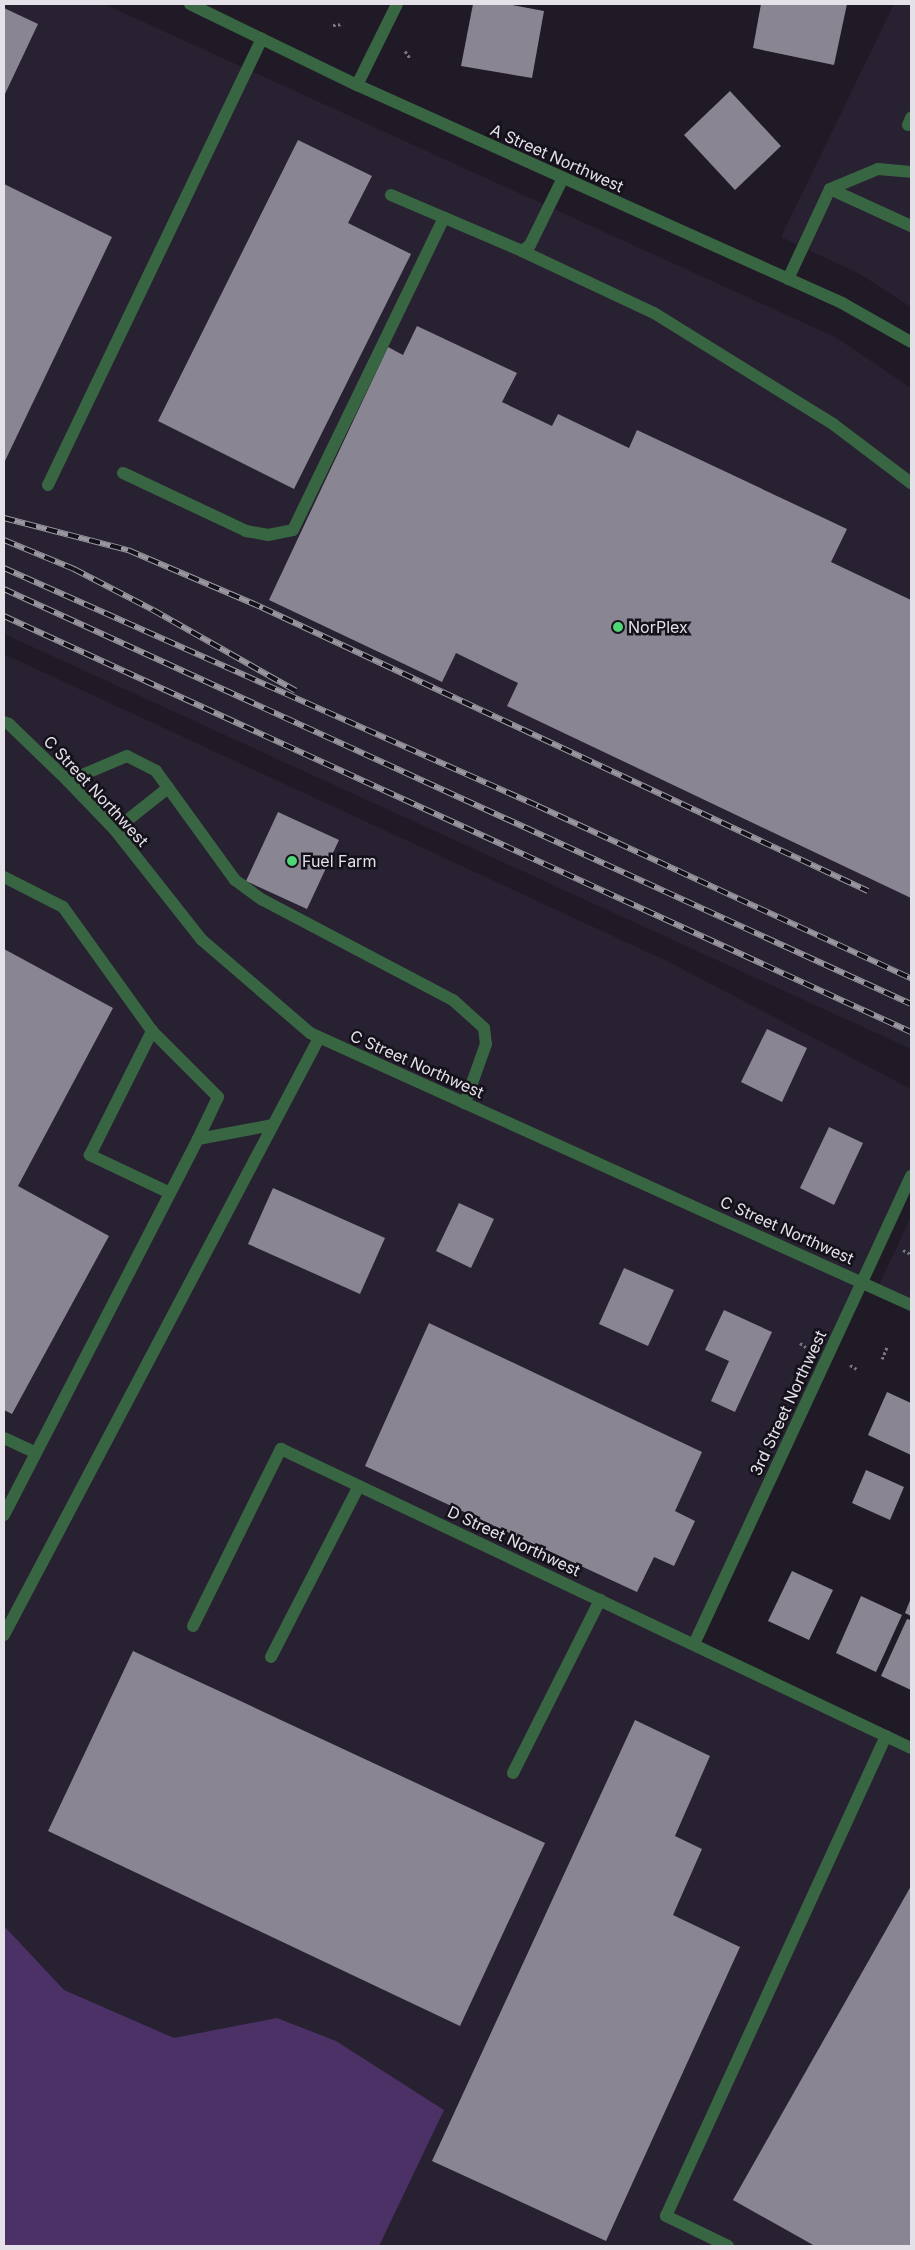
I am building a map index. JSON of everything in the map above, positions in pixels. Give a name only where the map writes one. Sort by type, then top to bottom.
[{"type":"street","name":"A Street Northwest","points":[[190,4],[357,85],[842,303],[911,342]]},
{"type":"street","points":[[357,85],[398,4]]},
{"type":"street","points":[[48,485],[262,39]]},
{"type":"street","points":[[788,279],[830,189],[878,169],[911,172]]},
{"type":"street","points":[[522,251],[530,245],[563,178]]},
{"type":"street","points":[[830,189],[911,226]]},
{"type":"street","points":[[391,194],[522,251],[654,313],[833,424],[911,483]]},
{"type":"street","points":[[124,473],[246,531],[268,535],[293,530],[444,218]]},
{"type":"street","name":"C Street Northwest","points":[[4,722],[9,724],[68,781],[115,830],[202,940],[310,1033],[911,1305]]},
{"type":"street","points":[[68,781],[127,756],[156,771],[235,880],[263,900],[453,1000],[484,1028],[486,1044],[466,1104]]},
{"type":"street","points":[[115,830],[168,788]]},
{"type":"street","points":[[4,877],[64,907],[152,1031],[218,1097],[4,1515]]},
{"type":"street","points":[[152,1031],[90,1156],[170,1193]]},
{"type":"street","points":[[4,1635],[7,1620],[319,1038]]},
{"type":"street","points":[[198,1139],[273,1125]]},
{"type":"street","name":"3rd Street Northwest","points":[[694,1644],[911,1176]]},
{"type":"street","points":[[4,1438],[36,1453]]},
{"type":"street","name":"D Street Northwest","points":[[193,1626],[281,1450],[911,1748]]},
{"type":"street","points":[[271,1657],[359,1486]]},
{"type":"street","points":[[514,1773],[600,1600]]},
{"type":"street","points":[[728,2246],[666,2216],[886,1736]]},
{"type":"path","points":[[333,25],[343,24]]},
{"type":"path","points":[[405,51],[410,58]]},
{"type":"path","points":[[902,1250],[911,1254]]},
{"type":"path","points":[[800,1343],[806,1347]]},
{"type":"path","points":[[882,1359],[887,1347]]},
{"type":"path","points":[[847,1364],[857,1369]]},
{"type":"shaded area","points":[[4,4],[104,4],[837,338],[911,388],[911,1049],[4,634]]},
{"type":"shaded area","points":[[894,4],[911,4],[911,307],[860,274],[781,237]]},
{"type":"shaded area","points":[[4,654],[669,962],[911,1089],[911,1176],[694,1644],[911,1748],[911,2246],[4,2246]]},
{"type":"shaded area","points":[[911,1217],[911,1304],[877,1289]]},
{"type":"shaded area","points":[[4,1926],[64,1990],[174,2038],[277,2018],[336,2041],[444,2110],[379,2246],[4,2246]]},
{"type":"building","points":[[473,4],[506,4],[544,11],[532,78],[461,66]]},
{"type":"building","points":[[761,4],[847,4],[834,65],[753,48]]},
{"type":"building","points":[[4,8],[38,24],[4,96]]},
{"type":"building","points":[[730,91],[781,146],[735,190],[684,135]]},
{"type":"building","points":[[298,140],[372,176],[348,223],[411,254],[294,489],[158,421]]},
{"type":"building","points":[[4,184],[112,237],[4,463]]},
{"type":"building","name":"NorPlex","points":[[417,326],[517,373],[502,402],[552,426],[558,414],[629,448],[637,430],[847,529],[831,562],[911,600],[911,898],[507,706],[518,683],[456,653],[442,682],[269,600],[388,347],[403,355]]},
{"type":"building","name":"Fuel Farm","points":[[278,812],[339,840],[307,909],[246,881]]},
{"type":"building","points":[[4,949],[113,1008],[18,1186],[109,1236],[12,1414],[4,1410]]},
{"type":"building","points":[[767,1029],[807,1048],[782,1102],[741,1082]]},
{"type":"building","points":[[829,1127],[863,1143],[834,1205],[800,1188]]},
{"type":"building","points":[[273,1188],[385,1238],[360,1294],[248,1244]]},
{"type":"building","points":[[459,1203],[494,1219],[471,1268],[436,1251]]},
{"type":"building","points":[[624,1268],[674,1290],[648,1346],[599,1324]]},
{"type":"building","points":[[724,1310],[772,1332],[735,1412],[711,1401],[729,1361],[705,1350]]},
{"type":"building","points":[[429,1323],[702,1452],[675,1511],[695,1521],[674,1566],[654,1557],[637,1592],[365,1466]]},
{"type":"building","points":[[887,1392],[911,1403],[911,1455],[868,1435]]},
{"type":"building","points":[[866,1470],[904,1487],[890,1520],[852,1503]]},
{"type":"building","points":[[792,1571],[833,1590],[809,1640],[768,1621]]},
{"type":"building","points":[[861,1596],[902,1615],[876,1672],[836,1653]]},
{"type":"building","points":[[911,1598],[911,1616],[905,1613]]},
{"type":"building","points":[[907,1619],[911,1620],[911,1690],[881,1676]]},
{"type":"building","points":[[133,1651],[545,1843],[460,2026],[48,1831]]},
{"type":"building","points":[[635,1720],[710,1756],[675,1836],[702,1849],[673,1915],[740,1947],[606,2241],[432,2161]]},
{"type":"building","points":[[911,1886],[911,2246],[815,2246],[733,2200]]},
{"type":"railway","points":[[4,518],[128,550],[263,608],[868,891]]},
{"type":"railway","points":[[4,540],[74,569],[153,610],[296,691]]},
{"type":"railway","points":[[4,568],[538,806],[911,978]]},
{"type":"railway","points":[[4,589],[911,1004]]},
{"type":"railway","points":[[4,616],[911,1032]]},
{"type":"place","name":"NorPlex","points":[[618,627]]},
{"type":"place","name":"Fuel Farm","points":[[292,861]]}]
